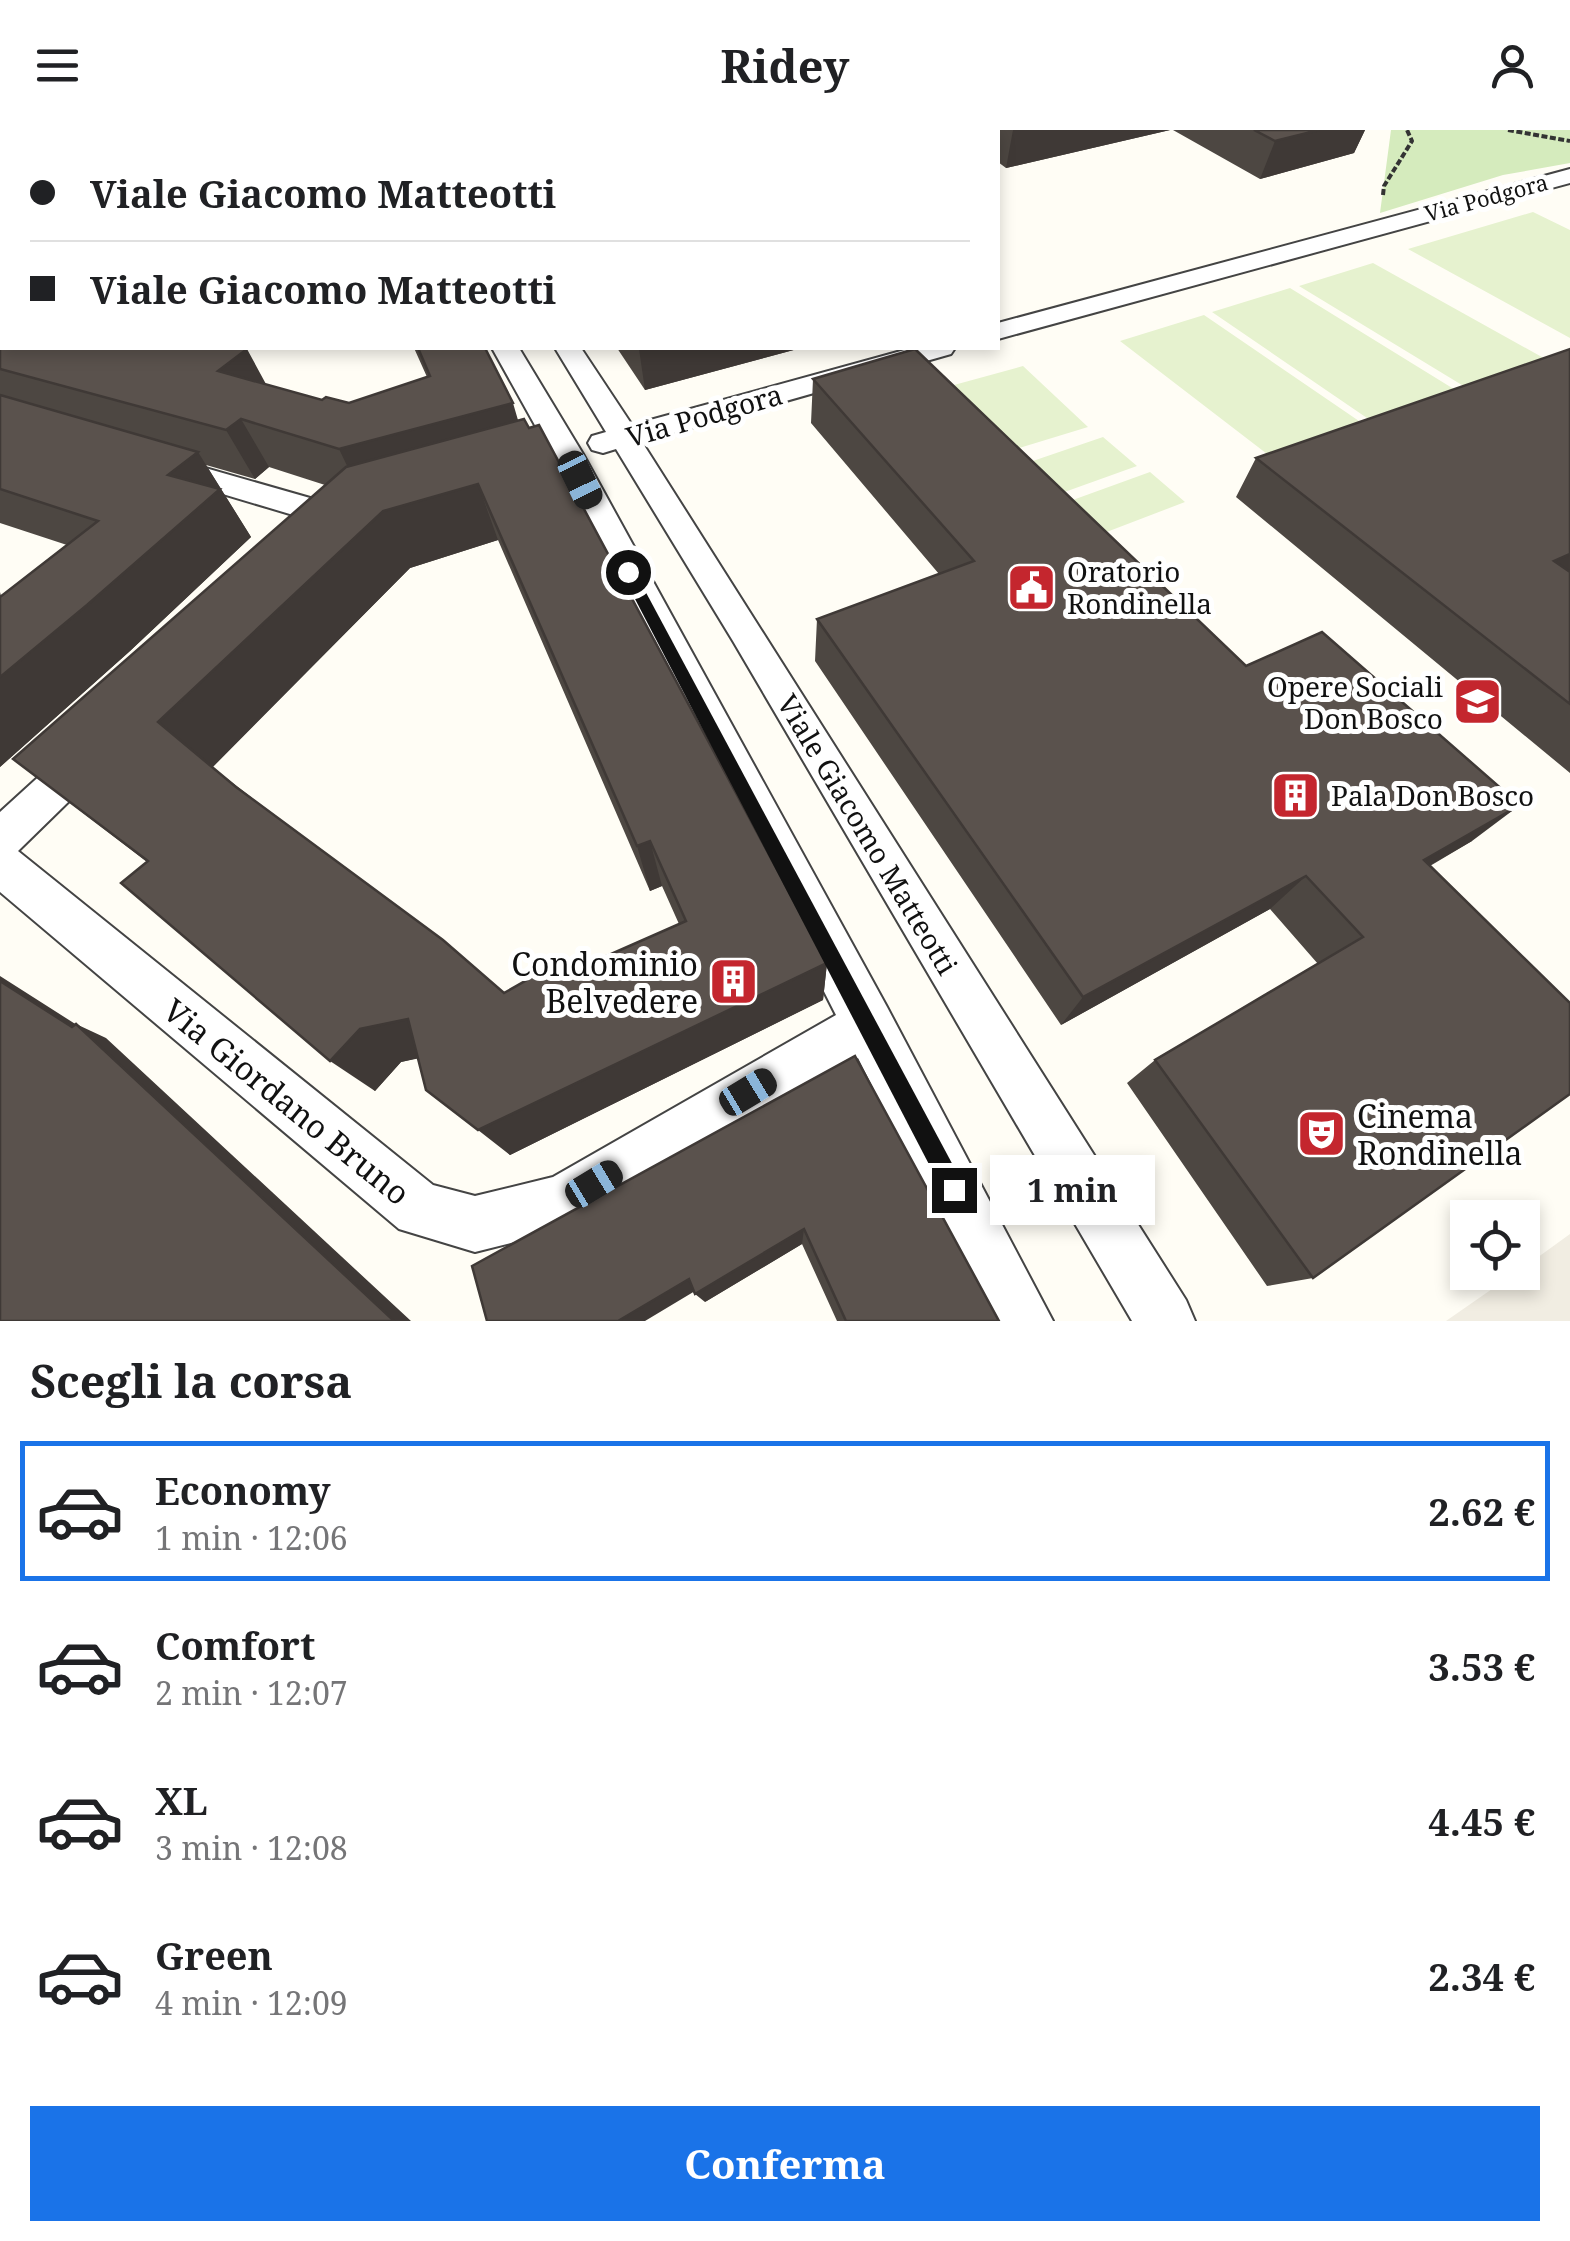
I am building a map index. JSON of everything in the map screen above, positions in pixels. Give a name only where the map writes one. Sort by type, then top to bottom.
[{"type":"street","name":"Via Podgora","points":[[1000,331],[1570,176]]},
{"type":"street","points":[[507,350],[552,458],[869,1026],[1023,1321]]},
{"type":"street","name":"Viale Giacomo Matteotti","points":[[569,350],[1165,1321]]},
{"type":"street","name":"Via Podgora","points":[[552,458],[933,350]]},
{"type":"street","points":[[132,457],[340,518]]},
{"type":"street","points":[[312,545],[340,518],[381,506]]},
{"type":"street","points":[[0,840],[113,732]]},
{"type":"street","name":"Via Giordano Bruno","points":[[0,864],[419,1209],[475,1224],[562,1202],[809,1056],[869,1026]]},
{"type":"path","points":[[616,130],[665,130]]},
{"type":"path","points":[[1382,199],[1384,186],[1412,141],[1407,130]]},
{"type":"path","points":[[1508,130],[1570,141]]},
{"type":"green space","points":[[1391,130],[1570,130],[1570,163],[1503,175],[1380,213]]},
{"type":"green space","points":[[1533,212],[1570,230],[1570,338],[1408,249]]},
{"type":"green space","points":[[1373,263],[1558,366],[1480,396],[1299,286]]},
{"type":"green space","points":[[1290,288],[1470,399],[1386,431],[1212,312]]},
{"type":"green space","points":[[1204,315],[1378,434],[1288,470],[1120,341]]},
{"type":"green space","points":[[1023,366],[1088,427],[1016,449],[954,385]]},
{"type":"green space","points":[[1103,437],[1137,466],[1059,494],[1027,463]]},
{"type":"green space","points":[[1150,472],[1185,502],[1104,533],[1070,501]]},
{"type":"shaded area","points":[[1570,1234],[1570,1321],[1446,1321],[1491,1290],[1540,1290],[1540,1256]]},
{"type":"building","points":[[1254,130],[1319,130],[1275,141]]},
{"type":"building","points":[[1570,349],[1570,554],[1554,561],[1570,572],[1570,704],[1256,458]]},
{"type":"building","points":[[0,350],[246,350],[218,371],[322,400],[326,397],[349,403],[430,376],[419,350],[486,350],[513,403],[339,449],[241,419],[226,430],[0,369]]},
{"type":"building","points":[[916,350],[1246,666],[1322,632],[1520,805],[1424,860],[1570,1003],[1570,1094],[1313,1278],[1155,1060],[1363,937],[1306,876],[1083,997],[817,619],[974,561],[813,379]]},
{"type":"building","points":[[0,395],[198,452],[168,475],[220,489],[0,677],[0,597],[98,521],[0,489]]},
{"type":"building","points":[[524,419],[529,428],[539,425],[827,963],[478,1130],[426,1090],[408,1019],[360,1029],[330,1061],[121,883],[148,861],[13,759],[346,467]],"holes":[[[478,484],[637,846],[650,841],[686,921],[568,973],[555,964],[504,993],[443,940],[236,787],[158,722],[383,511]]]},
{"type":"building","points":[[0,981],[72,1027],[76,1024],[394,1321],[0,1321]]},
{"type":"building","points":[[855,1056],[999,1321],[846,1321],[804,1229],[695,1294],[689,1279],[618,1321],[487,1321],[472,1266]]},
{"type":"place","name":"Oratorio Rondinella","points":[[1032,587]]},
{"type":"place","name":"Opere Sociali Don Bosco","points":[[1478,702]]},
{"type":"place","name":"Pala Don Bosco","points":[[1296,795]]},
{"type":"place","name":"Condominio Belvedere","points":[[733,981]]},
{"type":"place","name":"Cinema Rondinella","points":[[1322,1133]]},
{"type":"route","points":[[628,572],[954,1190]]}]
